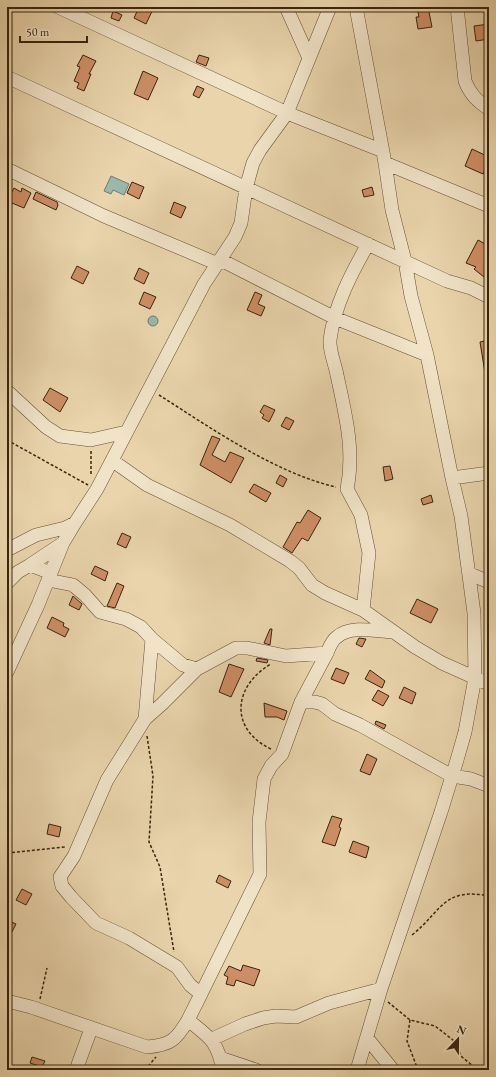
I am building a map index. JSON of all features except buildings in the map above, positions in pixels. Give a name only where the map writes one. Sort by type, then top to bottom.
[{"type":"street","points":[[58,7],[489,206]]},
{"type":"street","points":[[286,7],[309,58]]},
{"type":"street","points":[[7,672],[50,577],[63,543],[113,461],[148,389],[204,284],[229,248],[241,223],[246,188],[253,163],[260,150],[287,113],[330,7]]},
{"type":"street","points":[[356,7],[384,157],[392,210],[405,261],[411,296],[427,354],[461,516],[474,612],[475,678],[465,732],[452,776],[380,992],[357,1070]]},
{"type":"street","points":[[457,7],[465,81],[469,92],[489,109]]},
{"type":"street","points":[[7,77],[405,261],[489,297]]},
{"type":"street","points":[[7,169],[104,216],[219,262],[335,318],[427,354]]},
{"type":"street","points":[[363,610],[369,553],[361,514],[347,489],[349,480],[350,440],[330,341],[335,318],[353,270],[368,244]]},
{"type":"street","points":[[7,391],[53,432],[60,436],[91,440],[126,432]]},
{"type":"street","points":[[113,461],[147,484],[230,525],[283,556],[299,568],[319,590],[363,610],[392,632],[442,662],[489,684]]},
{"type":"street","points":[[452,478],[486,476]]},
{"type":"street","points":[[7,550],[36,535],[65,528],[75,523]]},
{"type":"street","points":[[7,583],[18,572],[63,543]]},
{"type":"street","points":[[30,565],[50,577],[73,585],[85,595],[100,612],[126,619],[141,627],[152,639],[183,665],[197,669]]},
{"type":"street","points":[[470,574],[489,582]]},
{"type":"street","points":[[7,1001],[31,1006],[91,1029],[147,1047],[166,1044],[173,1040],[188,1020],[202,994],[260,874],[259,822],[264,779],[266,773],[282,754],[301,702],[326,652],[336,637],[343,633],[361,630],[392,632]]},
{"type":"street","points":[[145,718],[152,639]]},
{"type":"street","points":[[202,994],[190,985],[177,968],[129,938],[96,923],[62,886],[60,877],[79,846],[107,780],[145,718],[168,700],[197,669],[236,648],[247,648],[286,656],[326,652]]},
{"type":"street","points":[[301,702],[322,704],[335,714],[360,725],[452,776],[471,779],[489,786]]},
{"type":"street","points":[[212,1039],[245,1024],[263,1018],[276,1016],[296,1017],[329,1003],[380,992]]},
{"type":"street","points":[[188,1020],[212,1039],[221,1064],[256,1070]]},
{"type":"street","points":[[76,1070],[91,1029]]},
{"type":"street","points":[[367,1038],[393,1070]]},
{"type":"path","points":[[148,389],[244,448],[298,473],[326,484],[347,489]]},
{"type":"path","points":[[7,440],[97,489]]},
{"type":"path","points":[[91,440],[91,476]]},
{"type":"path","points":[[282,754],[255,740],[243,725],[240,707],[244,690],[265,668],[286,656]]},
{"type":"path","points":[[145,718],[153,776],[149,842],[160,867],[177,968]]},
{"type":"path","points":[[7,853],[79,846]]},
{"type":"path","points":[[411,935],[445,902],[460,894],[489,896]]},
{"type":"path","points":[[31,1006],[41,999],[47,968]]},
{"type":"path","points":[[380,992],[410,1020],[435,1026],[453,1040],[462,1057],[478,1070]]},
{"type":"path","points":[[410,1020],[407,1041],[418,1070]]},
{"type":"shaded area","points":[[111,176],[129,184],[124,195],[113,190],[111,194],[104,191]]},
{"type":"shaded area","points":[[151,316],[155,316],[157,317],[157,325],[151,326],[148,323],[148,319]]}]
